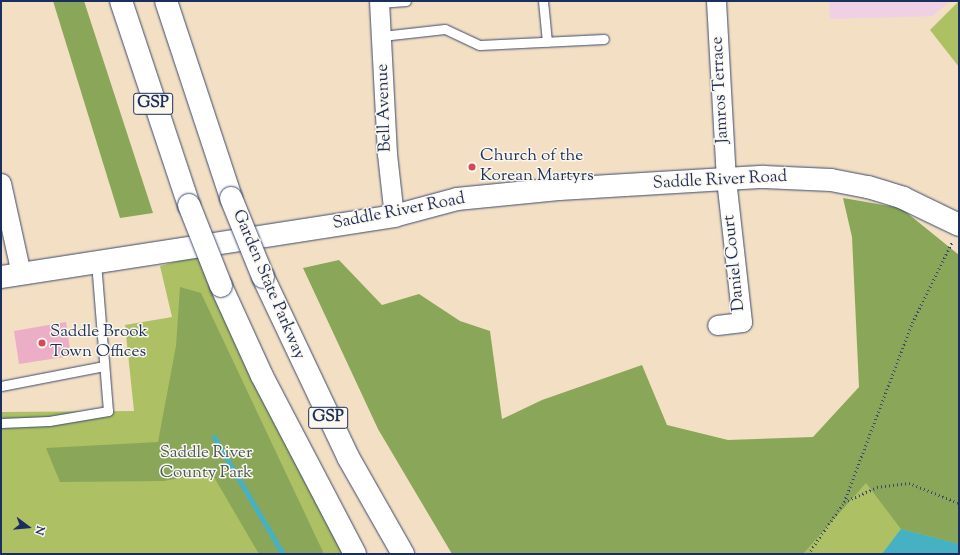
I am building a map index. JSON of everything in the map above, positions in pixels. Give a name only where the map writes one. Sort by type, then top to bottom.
[{"type":"main road","name":"GSP","points":[[121,1],[189,205],[221,286],[262,376],[355,554]]},
{"type":"main road","name":"Garden State Parkway","points":[[166,1],[231,198],[263,277],[348,457],[403,554]]},
{"type":"main road","name":"Saddle River Road","points":[[11,276],[394,216],[457,199],[726,179],[794,177],[831,180],[903,198],[957,223]]},
{"type":"street","name":"Jamros Terrace","points":[[716,1],[726,179]]},
{"type":"street","name":"Bell Avenue","points":[[379,2],[382,36],[387,154],[394,216]]},
{"type":"street","name":"Daniel Court","points":[[717,325],[742,322],[726,179]]},
{"type":"street","points":[[1,182],[11,276]]},
{"type":"lane","points":[[379,2],[406,1]]},
{"type":"lane","points":[[543,1],[547,42]]},
{"type":"lane","points":[[382,36],[445,29],[480,46],[604,39]]},
{"type":"lane","points":[[1,423],[56,420],[108,411],[96,262]]},
{"type":"lane","points":[[1,386],[104,366]]},
{"type":"path","points":[[808,554],[844,502],[912,323],[957,223]]},
{"type":"path","points":[[844,502],[877,487],[909,483],[959,502]]},
{"type":"shaded area","points":[[829,1],[950,1],[933,16],[830,19]]},
{"type":"green space","points":[[53,1],[84,1],[153,213],[120,218]]},
{"type":"green space","points":[[959,1],[959,67],[930,30]]},
{"type":"green space","points":[[843,198],[901,208],[959,255],[959,544],[901,529],[866,483],[803,554],[452,554],[378,429],[303,268],[339,260],[382,305],[419,294],[460,321],[490,331],[502,419],[542,400],[642,365],[667,425],[728,440],[813,437],[859,387],[852,237]]},
{"type":"green space","name":"Saddle River County Park","points":[[208,253],[350,554],[1,554],[1,412],[134,411],[125,325],[172,317],[160,266]]},
{"type":"green space","points":[[180,287],[201,293],[324,554],[259,554],[211,472],[164,481],[60,482],[46,448],[158,442],[176,346]]},
{"type":"green space","points":[[848,432],[959,454],[959,554],[715,554]]},
{"type":"water","points":[[901,529],[959,544],[959,554],[882,554]]},
{"type":"building","name":"Saddle Brook Town Offices","points":[[66,322],[71,356],[19,364],[14,331]]},
{"type":"waterway","points":[[214,437],[283,554]]},
{"type":"place","name":"Church of the Korean Martyrs","points":[[472,167]]},
{"type":"place","name":"Saddle Brook Town Offices","points":[[42,343]]}]
